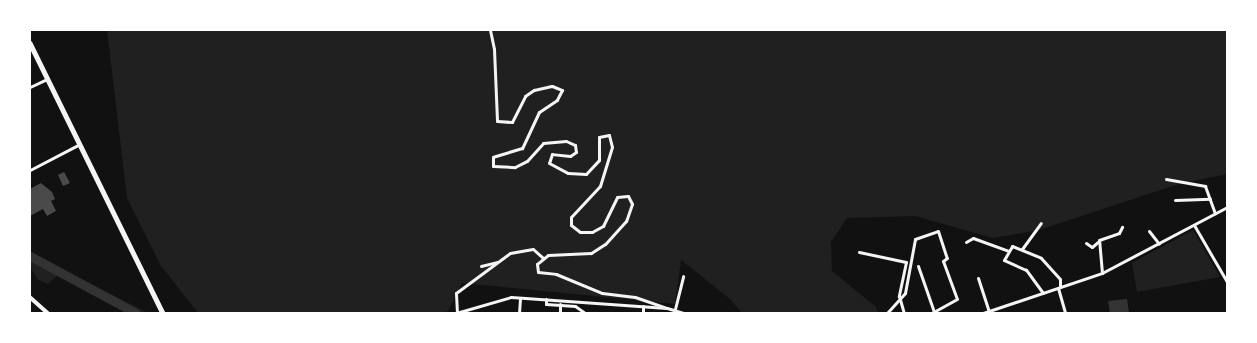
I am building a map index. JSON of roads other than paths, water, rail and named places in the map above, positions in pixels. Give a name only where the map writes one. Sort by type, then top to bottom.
[{"type":"main road","points":[[30,43],[163,313]]},
{"type":"street","points":[[490,30],[494,49],[497,121],[504,124],[512,122],[525,96],[534,90],[552,86],[562,90],[557,100],[539,112],[522,148],[494,157],[493,166],[515,167],[527,161],[543,143],[566,141],[575,146],[576,152],[570,156],[552,154],[549,163],[568,173],[586,174],[599,160],[599,137],[609,135],[612,147],[600,186],[571,217],[571,225],[580,232],[592,232],[604,226],[617,197],[628,196],[632,204],[631,213],[620,229],[597,250],[543,258],[536,266],[540,274],[556,274],[602,293],[635,297],[683,313]]},
{"type":"street","points":[[30,87],[47,79]]},
{"type":"street","points":[[30,170],[80,144]]},
{"type":"street","points":[[1166,179],[1204,186],[1216,213]]},
{"type":"street","points":[[1175,200],[1210,200]]},
{"type":"street","points":[[983,313],[1102,273],[1227,207]]},
{"type":"street","points":[[1022,249],[1041,223]]},
{"type":"street","points":[[1194,225],[1227,282]]},
{"type":"street","points":[[1086,242],[1092,247],[1098,241],[1119,233],[1122,227]]},
{"type":"street","points":[[887,313],[905,293],[914,241],[938,231],[947,258],[943,261],[957,299],[933,312],[918,266]]},
{"type":"street","points":[[1149,231],[1158,244]]},
{"type":"street","points":[[966,242],[973,238],[1008,251]]},
{"type":"street","points":[[1098,241],[1102,273]]},
{"type":"street","points":[[1043,293],[1026,270],[1004,260],[1008,251],[1014,245],[1041,258],[1060,279],[1059,287],[1065,313]]},
{"type":"street","points":[[543,258],[536,250],[523,249],[499,262],[456,293],[457,313],[500,298],[546,299],[667,308]]},
{"type":"street","points":[[859,252],[906,262],[900,299],[904,313]]},
{"type":"street","points":[[480,266],[499,262]]},
{"type":"street","points":[[675,311],[683,276]]},
{"type":"street","points":[[978,278],[989,311]]},
{"type":"street","points":[[30,298],[48,313]]},
{"type":"street","points":[[519,313],[520,298]]},
{"type":"street","points":[[546,299],[546,304],[575,306],[585,313]]},
{"type":"street","points":[[560,304],[560,313]]},
{"type":"street","points":[[643,306],[643,313]]},
{"type":"waterway","points":[[30,256],[136,313]]}]
